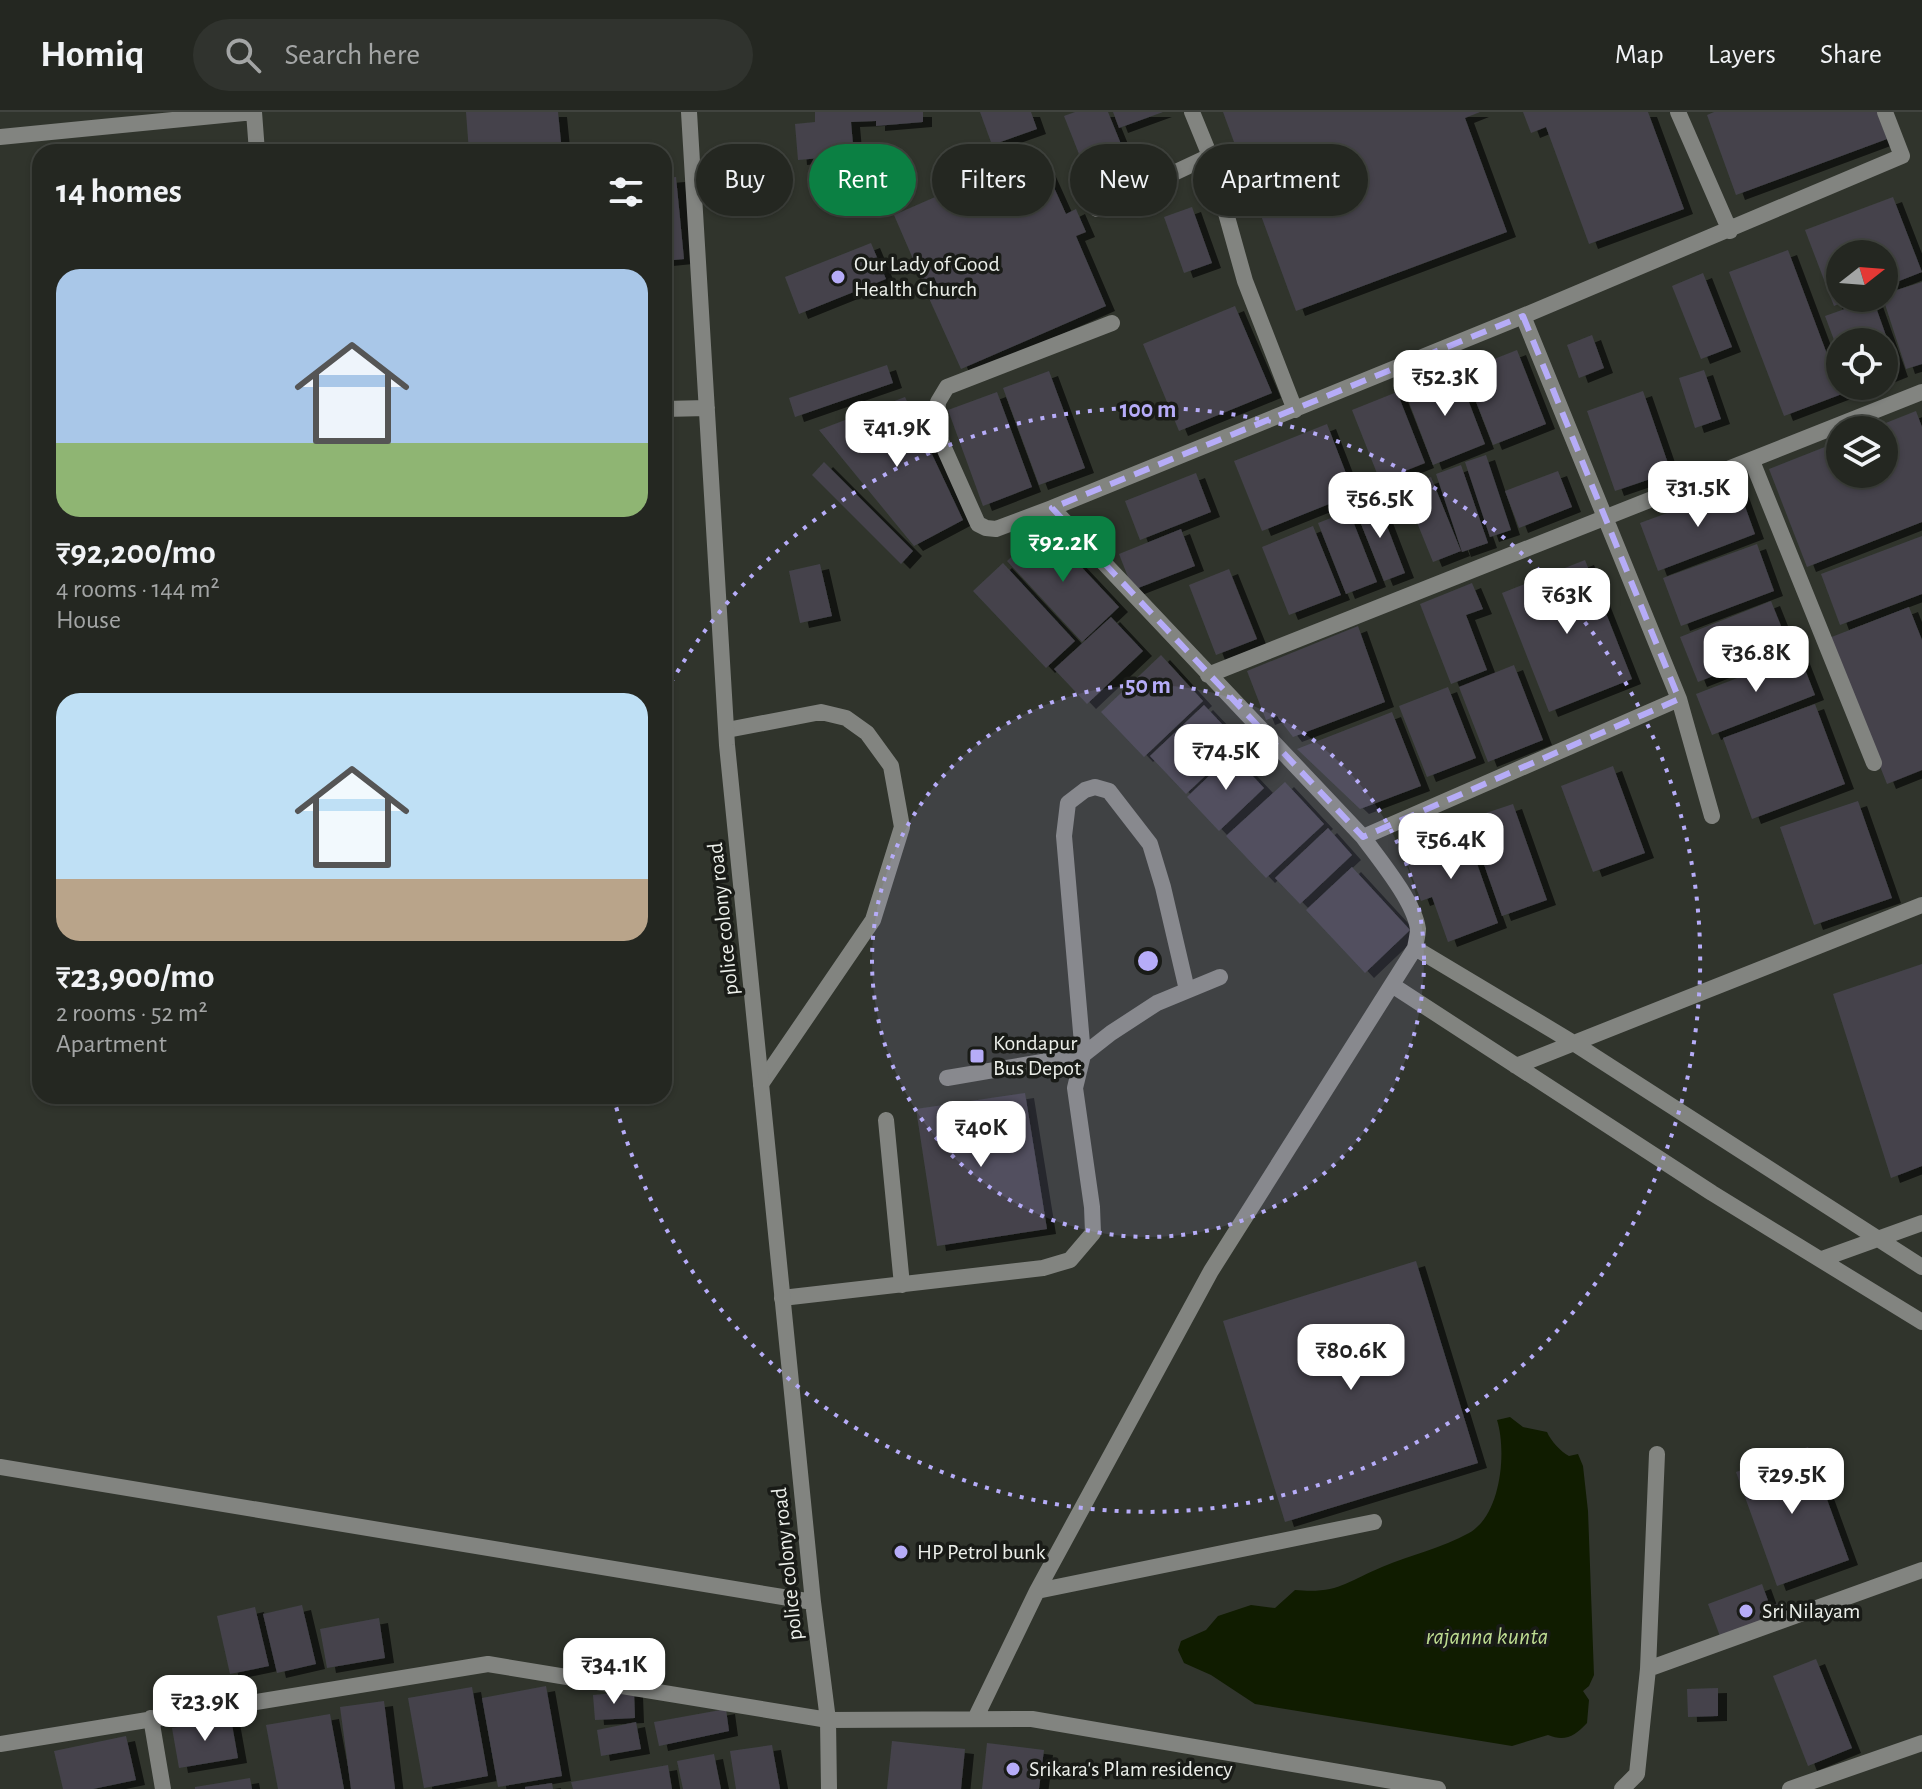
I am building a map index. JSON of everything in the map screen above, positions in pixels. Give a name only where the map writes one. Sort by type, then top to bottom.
[{"type":"street","points":[[0,137],[254,112],[256,144]]},
{"type":"street","name":"police colony road","points":[[689,112],[727,730],[813,1602],[828,1720]]},
{"type":"street","points":[[1192,112],[1205,144]]},
{"type":"street","points":[[1678,112],[1730,231]]},
{"type":"street","points":[[1112,323],[947,387],[938,402],[936,430],[978,524],[996,529],[1052,508],[1730,231],[1902,156],[1885,112]]},
{"type":"street","points":[[1227,216],[1245,281],[1295,410]]},
{"type":"street","points":[[1523,316],[1679,699],[1712,816]]},
{"type":"street","points":[[1208,675],[1922,393]]},
{"type":"street","points":[[672,409],[707,408]]},
{"type":"street","points":[[1752,461],[1874,763]]},
{"type":"street","points":[[976,1717],[1037,1591],[1211,1271],[1415,948],[1418,930],[1391,875],[1363,837],[1052,508]]},
{"type":"street","points":[[1363,837],[1679,699]]},
{"type":"street","points":[[727,730],[821,712],[846,718],[867,733],[891,766],[902,827],[873,920],[761,1084]]},
{"type":"street","points":[[782,1298],[1043,1268],[1070,1260],[1093,1233],[1075,1088],[1083,1055],[1064,836],[1068,803],[1085,790],[1095,787],[1109,791],[1150,844],[1187,990]]},
{"type":"street","points":[[1516,1066],[1922,905]]},
{"type":"street","points":[[1415,948],[1572,1042],[1922,1267]]},
{"type":"street","points":[[947,1078],[1083,1055],[1157,1003],[1220,977]]},
{"type":"street","points":[[1392,985],[1712,1193],[1922,1322]]},
{"type":"street","points":[[886,1120],[902,1285]]},
{"type":"street","points":[[1822,1259],[1922,1223]]},
{"type":"street","points":[[1622,1789],[1637,1774],[1648,1669],[1657,1454]]},
{"type":"street","points":[[0,1467],[813,1602]]},
{"type":"street","points":[[1037,1591],[1374,1522]]},
{"type":"street","points":[[1648,1669],[1922,1570]]},
{"type":"street","points":[[0,1744],[488,1664],[828,1720],[1032,1719],[1393,1785],[1438,1789]]},
{"type":"street","points":[[151,1718],[163,1789]]},
{"type":"street","points":[[828,1720],[829,1789]]},
{"type":"street","points":[[1790,1789],[1922,1743]]},
{"type":"highlighted area","points":[[1523,316],[1679,699],[1363,837],[1052,508]]},
{"type":"water","name":"rajanna kunta","points":[[1510,1417],[1523,1427],[1547,1432],[1566,1454],[1578,1454],[1583,1466],[1588,1511],[1594,1675],[1583,1691],[1589,1700],[1587,1723],[1578,1731],[1565,1738],[1548,1735],[1512,1746],[1255,1704],[1211,1675],[1184,1663],[1178,1650],[1181,1641],[1206,1630],[1218,1616],[1251,1605],[1275,1608],[1295,1590],[1341,1586],[1469,1533],[1480,1524],[1495,1498],[1501,1465],[1497,1420]]},
{"type":"building","points":[[466,112],[558,112],[561,144],[468,144]]},
{"type":"building","points":[[815,112],[923,112],[923,122],[876,126],[876,121],[851,122],[853,144],[809,144],[809,159],[798,160],[795,124],[815,122]]},
{"type":"building","points":[[980,112],[1031,112],[1037,129],[992,144]]},
{"type":"building","points":[[1075,112],[1108,112],[1121,144],[1075,144],[1064,116]]},
{"type":"building","points":[[1113,112],[1163,112],[1119,128]]},
{"type":"building","points":[[1223,112],[1480,112],[1465,118],[1507,232],[1296,311],[1261,216],[1368,216],[1368,144],[1235,144]]},
{"type":"building","points":[[1523,112],[1648,112],[1684,209],[1589,244],[1546,127],[1531,133]]},
{"type":"building","points":[[1714,112],[1877,112],[1887,139],[1736,195],[1707,115]]},
{"type":"building","points":[[672,177],[676,177],[684,259],[672,260]]},
{"type":"building","points":[[1054,187],[1066,214],[1070,212],[1070,216],[1079,216],[1086,232],[1076,236],[1106,306],[961,369],[928,296],[940,291],[934,277],[923,282],[894,216],[916,216],[916,205],[932,198],[932,216],[1054,216]]},
{"type":"building","points":[[1893,197],[1922,272],[1898,281],[1898,240],[1826,240],[1826,285],[1805,230]]},
{"type":"building","points":[[1192,207],[1212,263],[1184,273],[1164,217],[1177,216],[1177,212]]},
{"type":"building","points":[[871,243],[886,279],[799,314],[785,277]]},
{"type":"building","points":[[1788,250],[1826,351],[1826,400],[1784,416],[1729,272]]},
{"type":"building","points":[[1703,273],[1732,347],[1701,359],[1672,286]]},
{"type":"building","points":[[1922,282],[1922,364],[1906,369],[1898,344],[1898,328],[1893,328],[1888,312],[1898,312],[1898,290]]},
{"type":"building","points":[[1235,306],[1272,393],[1179,431],[1143,344]]},
{"type":"building","points":[[1836,312],[1878,312],[1883,328],[1830,328],[1825,316]]},
{"type":"building","points":[[1592,335],[1604,368],[1579,378],[1567,345]]},
{"type":"building","points":[[1517,350],[1546,424],[1493,445],[1464,371]]},
{"type":"building","points":[[887,365],[893,383],[795,417],[789,398]]},
{"type":"building","points":[[1704,370],[1721,419],[1695,428],[1679,378]]},
{"type":"building","points":[[1049,371],[1085,468],[1039,485],[1003,388]]},
{"type":"building","points":[[1457,371],[1485,444],[1433,465],[1405,392]]},
{"type":"building","points":[[1643,391],[1671,472],[1615,491],[1587,411]]},
{"type":"building","points":[[997,392],[1032,487],[983,506],[948,410]]},
{"type":"building","points":[[1397,392],[1425,463],[1380,481],[1352,410]]},
{"type":"building","points":[[905,397],[963,520],[914,546],[819,430]]},
{"type":"building","points":[[1916,411],[1922,427],[1922,522],[1807,567],[1769,469],[1826,447],[1826,488],[1898,488],[1898,418]]},
{"type":"building","points":[[1327,424],[1354,494],[1262,531],[1234,461]]},
{"type":"building","points":[[1486,455],[1511,530],[1490,537],[1465,462]]},
{"type":"building","points":[[824,462],[913,551],[901,564],[812,475]]},
{"type":"building","points":[[1461,465],[1488,543],[1462,552],[1436,474]]},
{"type":"building","points":[[1558,471],[1572,507],[1519,528],[1505,491]]},
{"type":"building","points":[[1196,473],[1211,512],[1140,540],[1125,501]]},
{"type":"building","points":[[1431,477],[1461,551],[1433,562],[1403,488]]},
{"type":"building","points":[[1738,487],[1755,534],[1658,571],[1640,523]]},
{"type":"building","points":[[1377,500],[1405,573],[1384,581],[1355,509]]},
{"type":"building","points":[[1349,511],[1377,582],[1346,594],[1318,523]]},
{"type":"building","points":[[1313,526],[1341,595],[1289,615],[1262,547]]},
{"type":"building","points":[[1044,527],[1119,607],[1082,642],[1007,561]]},
{"type":"building","points":[[1181,529],[1195,566],[1133,590],[1119,554]]},
{"type":"building","points":[[1922,536],[1922,594],[1840,625],[1821,574]]},
{"type":"building","points":[[1757,544],[1774,591],[1681,626],[1663,578]]},
{"type":"building","points":[[1585,560],[1632,679],[1549,712],[1502,593]]},
{"type":"building","points":[[1003,563],[1075,641],[1046,668],[973,591]]},
{"type":"building","points":[[820,564],[832,616],[800,623],[789,571]]},
{"type":"building","points":[[1229,569],[1257,639],[1216,655],[1189,585]]},
{"type":"building","points":[[1472,583],[1483,609],[1466,615],[1487,670],[1451,684],[1420,604]]},
{"type":"building","points":[[1771,601],[1789,646],[1698,682],[1680,637]]},
{"type":"building","points":[[1909,607],[1922,640],[1922,770],[1887,784],[1829,638]]},
{"type":"building","points":[[1111,617],[1143,651],[1087,704],[1054,669]]},
{"type":"building","points":[[1358,626],[1385,702],[1293,737],[1277,716],[1266,720],[1247,671]]},
{"type":"building","points":[[1799,654],[1815,695],[1712,735],[1696,694]]},
{"type":"building","points":[[1161,655],[1203,701],[1144,757],[1101,712]]},
{"type":"building","points":[[1514,665],[1543,740],[1488,762],[1459,687]]},
{"type":"building","points":[[1448,687],[1476,758],[1427,777],[1399,706]]},
{"type":"building","points":[[1815,704],[1845,784],[1752,819],[1723,738]]},
{"type":"building","points":[[1204,705],[1240,743],[1186,794],[1150,756]]},
{"type":"building","points":[[1392,712],[1421,786],[1360,809],[1297,749]]},
{"type":"building","points":[[1232,754],[1264,788],[1219,831],[1187,797]]},
{"type":"building","points":[[1613,766],[1645,853],[1593,872],[1561,786]]},
{"type":"building","points":[[1285,782],[1324,824],[1266,878],[1226,836]]},
{"type":"building","points":[[1858,801],[1892,898],[1814,925],[1780,827]]},
{"type":"building","points":[[1513,804],[1547,900],[1502,916],[1468,819]]},
{"type":"building","points":[[1463,824],[1498,923],[1448,942],[1432,897],[1421,901],[1401,846]]},
{"type":"building","points":[[1328,828],[1352,855],[1300,904],[1275,878]]},
{"type":"building","points":[[1352,867],[1410,930],[1365,973],[1306,910]]},
{"type":"building","points":[[1922,964],[1922,1166],[1891,1178],[1833,994]]},
{"type":"building","points":[[1025,1093],[1047,1229],[937,1246],[916,1109]]},
{"type":"building","points":[[1416,1261],[1478,1463],[1285,1522],[1223,1321]]},
{"type":"building","points":[[1808,1447],[1849,1560],[1777,1586],[1736,1472]]},
{"type":"building","name":"Sri Nilayam","points":[[1762,1584],[1770,1606],[1779,1603],[1784,1615],[1721,1639],[1708,1604]]},
{"type":"building","points":[[302,1605],[316,1664],[277,1673],[263,1614]]},
{"type":"building","points":[[255,1607],[269,1666],[230,1674],[217,1616]]},
{"type":"building","points":[[379,1618],[385,1658],[327,1668],[320,1629]]},
{"type":"building","points":[[1816,1659],[1852,1748],[1808,1766],[1773,1676]]},
{"type":"building","points":[[546,1686],[562,1776],[498,1787],[482,1698]]},
{"type":"building","points":[[472,1687],[488,1776],[424,1788],[408,1698]]},
{"type":"building","points":[[1718,1688],[1718,1716],[1688,1717],[1687,1689]]},
{"type":"building","points":[[634,1691],[635,1718],[595,1720],[593,1695]]},
{"type":"building","points":[[384,1701],[395,1789],[351,1789],[340,1707]]},
{"type":"building","points":[[726,1709],[729,1731],[659,1746],[654,1722]]},
{"type":"building","points":[[330,1714],[344,1789],[278,1789],[266,1725]]},
{"type":"building","points":[[231,1719],[238,1758],[179,1768],[172,1728]]},
{"type":"building","points":[[636,1722],[641,1749],[601,1756],[597,1730]]},
{"type":"building","points":[[126,1736],[136,1780],[93,1789],[63,1789],[54,1751]]},
{"type":"building","points":[[892,1741],[965,1749],[961,1789],[887,1789]]},
{"type":"building","name":"Srikara's Plam residency","points":[[987,1743],[1044,1750],[1039,1789],[982,1789]]},
{"type":"building","points":[[772,1745],[780,1789],[736,1789],[730,1751]]},
{"type":"building","points":[[714,1754],[721,1789],[683,1789],[677,1761]]},
{"type":"building","points":[[668,1765],[672,1789],[573,1789],[571,1782]]},
{"type":"building","points":[[250,1778],[252,1789],[195,1789],[195,1787]]},
{"type":"building","points":[[552,1783],[553,1789],[525,1789],[525,1787]]},
{"type":"place","name":"Our Lady of Good Health Church","points":[[838,277]]},
{"type":"place","name":"Kondapur Bus Depot","points":[[977,1056]]},
{"type":"place","name":"HP Petrol bunk","points":[[901,1552]]},
{"type":"place","name":"Sri Nilayam","points":[[1746,1611]]},
{"type":"place","name":"Srikara's Plam residency","points":[[1013,1769]]}]
